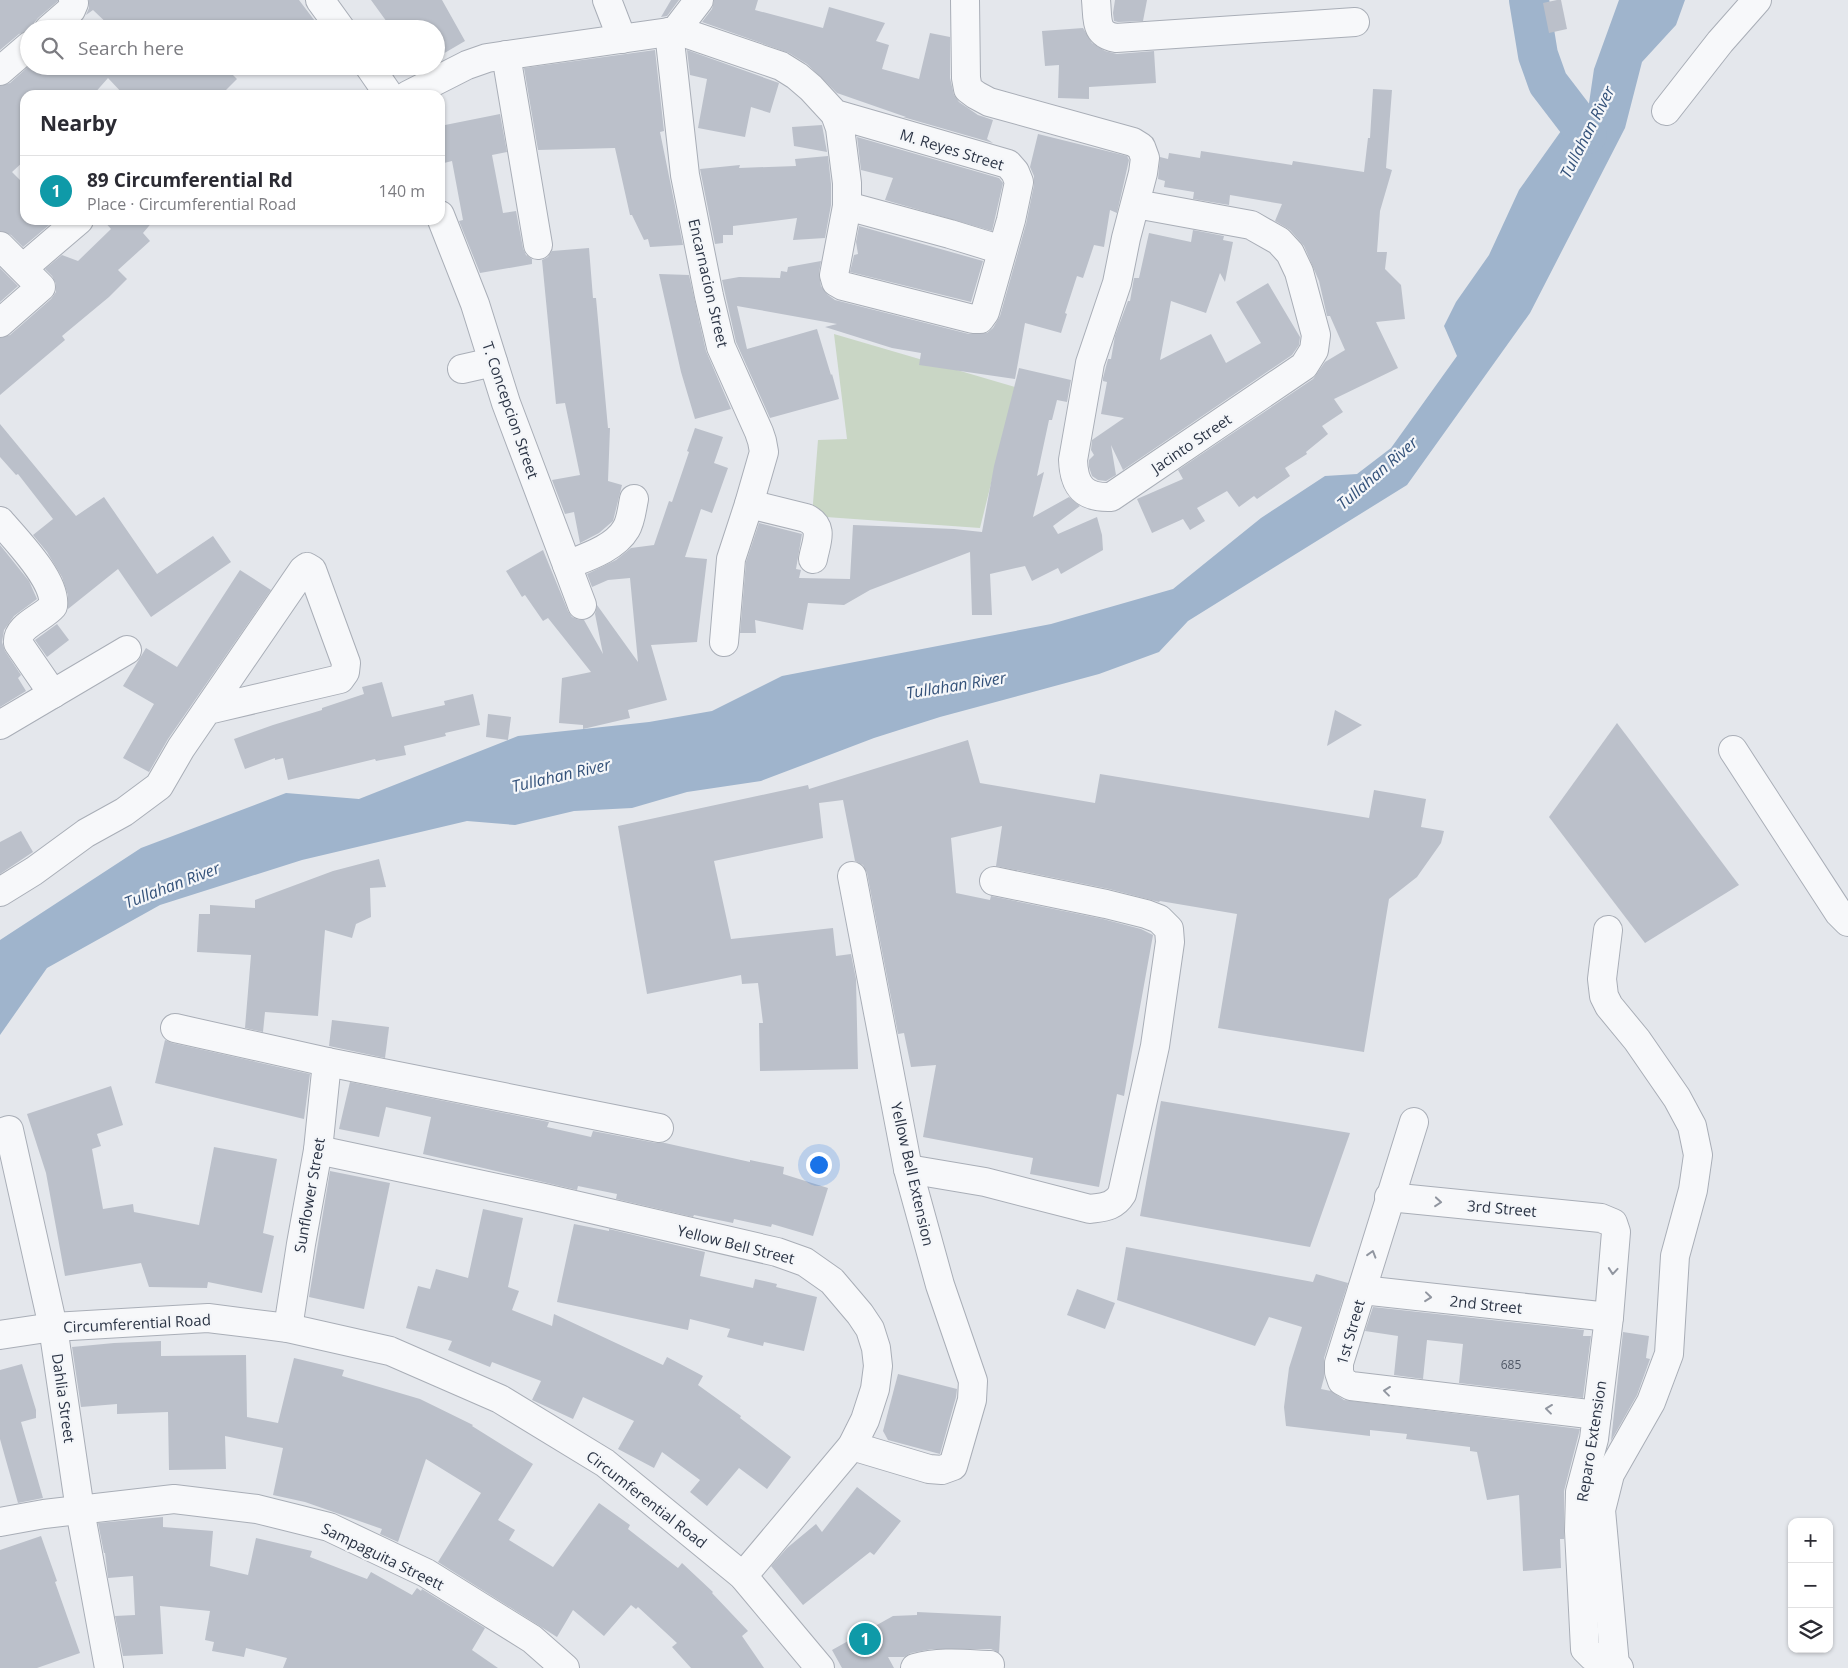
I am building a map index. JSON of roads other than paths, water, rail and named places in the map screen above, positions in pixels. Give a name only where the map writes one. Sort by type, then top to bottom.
[{"type":"street","points":[[59,20],[71,10],[74,3],[73,0]]},
{"type":"street","points":[[320,0],[334,20]]},
{"type":"street","points":[[606,0],[622,39]]},
{"type":"street","points":[[673,31],[699,0]]},
{"type":"street","name":"Jacinto Street","points":[[965,0],[966,78],[968,89],[976,96],[989,102],[1133,142],[1141,147],[1145,158],[1144,173],[1126,238],[1117,283],[1090,363],[1073,460],[1074,475],[1080,488],[1096,498],[1111,498],[1304,366],[1314,350],[1316,335],[1298,272],[1290,253],[1279,241],[1251,225],[1136,204]]},
{"type":"street","points":[[1096,0],[1098,28],[1106,36],[1116,38],[1355,22]]},
{"type":"street","points":[[1666,111],[1720,42],[1757,0]]},
{"type":"street","points":[[418,90],[467,65],[487,58],[673,31],[781,66],[798,76],[811,88],[834,114],[840,128],[847,183],[847,206],[1002,250]]},
{"type":"street","name":"Encarnacion Street","points":[[673,31],[686,175],[711,305],[721,347],[762,441],[764,452],[750,504],[738,534],[731,559],[724,642]]},
{"type":"street","points":[[0,71],[20,54]]},
{"type":"street","points":[[506,55],[538,245]]},
{"type":"street","points":[[375,75],[386,90]]},
{"type":"street","name":"M. Reyes Street","points":[[834,114],[1008,164],[1016,172],[1018,182],[1011,220],[985,312],[980,318],[973,319],[843,286],[836,282],[834,275],[847,206]]},
{"type":"street","points":[[0,323],[32,277],[75,225]]},
{"type":"street","name":"T. Concepcion Street","points":[[444,225],[475,304],[506,403],[582,605]]},
{"type":"street","points":[[0,246],[32,277]]},
{"type":"street","points":[[462,369],[493,362]]},
{"type":"street","points":[[567,565],[598,553],[627,529],[634,499]]},
{"type":"street","points":[[750,504],[806,518],[814,522],[818,532],[813,559]]},
{"type":"street","points":[[0,521],[44,575],[52,592],[53,606],[49,611],[22,630],[17,638],[18,643],[53,694]]},
{"type":"street","points":[[0,892],[34,871],[86,833],[124,812],[158,786],[181,748],[303,570],[307,568],[312,570],[346,663],[345,672],[340,678],[208,710]]},
{"type":"street","points":[[0,725],[127,650]]},
{"type":"street","points":[[1733,750],[1839,913],[1848,922]]},
{"type":"street","name":"Yellow Bell Extension","points":[[852,876],[908,1169],[940,1285],[973,1381],[972,1400],[952,1466],[942,1470],[929,1469],[852,1446]]},
{"type":"street","points":[[908,1169],[985,1182],[1090,1209],[1117,1203],[1122,1194],[1155,1046],[1170,942],[1169,929],[1159,919],[1146,914],[994,881]]},
{"type":"street","points":[[1608,930],[1602,979],[1604,996],[1609,1006],[1637,1040],[1676,1098],[1692,1126],[1698,1155],[1694,1190],[1675,1256],[1669,1354],[1652,1402],[1610,1474],[1601,1510],[1617,1667]]},
{"type":"street","points":[[175,1028],[327,1062],[659,1128]]},
{"type":"street","name":"Sunflower Street","points":[[288,1328],[300,1244],[318,1150],[327,1062]]},
{"type":"street","name":"1st Street","points":[[1414,1122],[1389,1197],[1339,1363],[1338,1372],[1342,1381],[1351,1386],[1597,1415]]},
{"type":"street","name":"Dahlia Street","points":[[5,1132],[53,1327],[80,1510],[113,1668]]},
{"type":"street","name":"Yellow Bell Street","points":[[318,1150],[544,1198],[777,1252],[805,1262],[832,1282],[860,1314],[870,1329],[876,1348],[878,1366],[875,1389],[866,1420],[852,1446],[743,1576]]},
{"type":"street","name":"3rd Street","points":[[1389,1197],[1601,1218],[1613,1223]]},
{"type":"street","name":"Reparo Extension","points":[[1613,1223],[1616,1232],[1609,1318],[1594,1439],[1580,1492],[1579,1530],[1585,1649],[1592,1656],[1617,1667]]},
{"type":"street","name":"2nd Street","points":[[1362,1290],[1609,1318]]},
{"type":"street","name":"Circumferential Road","points":[[0,1335],[53,1327],[208,1318],[288,1328],[390,1351],[500,1399],[605,1463],[743,1576],[820,1668]]},
{"type":"street","name":"Sampaguita Streett","points":[[0,1522],[44,1514],[174,1499],[257,1509],[329,1527],[426,1573],[532,1639],[565,1668]]},
{"type":"street","points":[[915,1668],[928,1665],[950,1664],[990,1665]]},
{"type":"water","name":"Tullahan River","points":[[1619,0],[1685,0],[1676,25],[1642,62],[1625,128],[1530,313],[1407,485],[1188,621],[1159,652],[1099,674],[940,717],[874,738],[761,781],[687,792],[632,808],[574,811],[515,825],[467,821],[302,860],[160,905],[47,968],[0,1035],[0,940],[141,848],[286,793],[359,799],[518,736],[649,722],[712,711],[782,676],[1051,624],[1173,589],[1261,518],[1325,476],[1357,474],[1391,448],[1457,356],[1444,326],[1456,302],[1489,255],[1519,190],[1571,117],[1588,110],[1594,69]]},
{"type":"waterway","name":"Tullahan River","points":[[1529,0],[1538,55],[1548,83],[1587,134]]},
{"type":"place","name":"89 Circumferential Rd","points":[[865,1639]]}]
